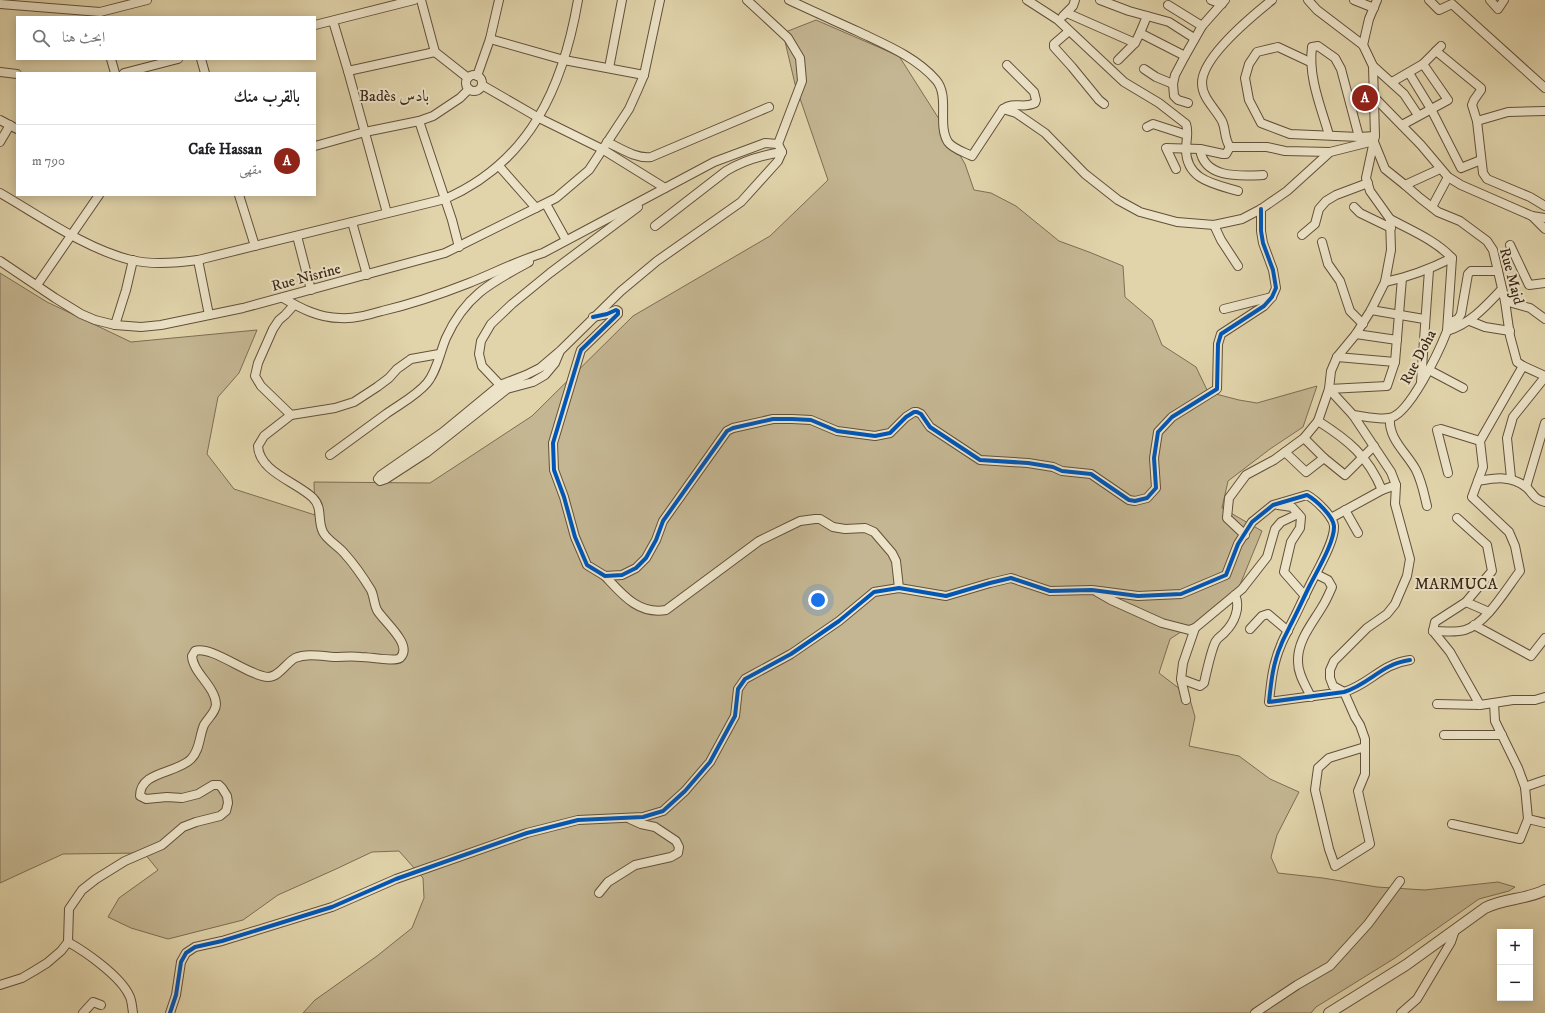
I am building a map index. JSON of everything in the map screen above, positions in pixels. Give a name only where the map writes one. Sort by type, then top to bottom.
[{"type":"street","points":[[0,4],[100,14],[147,0]]},
{"type":"street","points":[[316,25],[414,0]]},
{"type":"street","points":[[422,0],[435,52],[473,77],[481,80],[482,86]]},
{"type":"street","points":[[469,89],[466,83],[473,77],[490,39],[499,0]]},
{"type":"street","points":[[0,193],[103,251],[133,260],[178,262],[198,260],[445,199],[468,188],[512,155],[540,118],[570,42],[578,0]]},
{"type":"street","points":[[609,68],[622,0]]},
{"type":"street","name":"Rue Nisrine","points":[[0,261],[81,314],[95,320],[115,325],[141,327],[161,325],[283,298],[426,259],[459,247],[546,204],[556,198],[589,170],[629,109],[644,75],[660,0]]},
{"type":"street","points":[[560,352],[555,363],[545,375],[533,382],[507,389],[421,456],[386,479],[380,481],[378,479],[381,475],[443,432],[500,385],[533,372],[560,352],[621,291],[657,261],[741,202],[778,161],[780,148],[802,81],[800,58],[788,38],[747,0]]},
{"type":"street","points":[[789,0],[899,51],[924,68],[938,81],[943,98],[945,134],[949,142],[972,156],[1003,108],[1009,104],[1030,106],[1035,103],[1036,100],[1034,92],[1007,65]]},
{"type":"street","points":[[1027,0],[1058,20],[1124,82],[1159,103],[1186,124],[1188,129],[1186,153],[1192,170],[1204,180],[1238,191]]},
{"type":"street","points":[[1100,0],[1169,22],[1194,38]]},
{"type":"street","points":[[1212,0],[1223,2]]},
{"type":"street","points":[[1230,147],[1227,142],[1222,122],[1207,102],[1202,84],[1204,72],[1210,60],[1250,18],[1272,0]]},
{"type":"street","points":[[1245,535],[1227,518],[1229,498],[1246,475],[1274,460],[1304,438],[1318,421],[1329,389],[1331,371],[1337,358],[1356,334],[1371,310],[1384,282],[1391,250],[1390,223],[1370,191],[1366,178],[1374,139],[1375,98],[1373,66],[1363,45],[1317,10],[1308,0]]},
{"type":"street","points":[[1354,0],[1375,4],[1369,19],[1363,45]]},
{"type":"street","points":[[1429,0],[1439,10],[1453,2],[1545,88]]},
{"type":"street","points":[[1490,0],[1498,9],[1504,0]]},
{"type":"street","points":[[1058,20],[1067,13],[1072,2]]},
{"type":"street","points":[[1188,103],[1178,100],[1174,96],[1172,84],[1174,75],[1202,26],[1223,2]]},
{"type":"street","points":[[1168,5],[1202,26]]},
{"type":"street","points":[[1067,13],[1135,43]]},
{"type":"street","points":[[1118,60],[1135,43],[1147,16]]},
{"type":"street","points":[[333,21],[387,213]]},
{"type":"street","points":[[1069,31],[1054,44],[1054,47],[1104,104]]},
{"type":"street","points":[[1140,33],[1185,56]]},
{"type":"street","points":[[490,39],[564,60],[644,75]]},
{"type":"street","points":[[1329,135],[1310,62],[1312,48],[1318,46],[1335,58],[1341,68],[1359,137]]},
{"type":"street","points":[[1310,62],[1278,47],[1257,52],[1249,64],[1245,78],[1249,100],[1261,122],[1274,129],[1290,134],[1329,135],[1374,139]]},
{"type":"street","points":[[1392,82],[1423,64],[1438,48],[1481,88],[1472,105],[1477,121],[1483,173],[1487,179],[1530,197],[1545,206]]},
{"type":"street","points":[[348,71],[435,52]]},
{"type":"street","points":[[111,60],[115,72]]},
{"type":"street","points":[[128,72],[174,60]]},
{"type":"street","points":[[201,60],[205,72]]},
{"type":"street","points":[[1402,125],[1448,100],[1423,64]]},
{"type":"street","points":[[1373,66],[1404,94],[1418,115]]},
{"type":"street","points":[[1144,69],[1156,77],[1172,84]]},
{"type":"street","points":[[0,72],[16,74]]},
{"type":"street","points":[[1409,73],[1431,109],[1462,168],[1481,160]]},
{"type":"street","points":[[482,86],[540,118],[602,149],[666,188]]},
{"type":"street","points":[[316,146],[365,132],[419,121],[433,116],[443,110],[469,89],[478,90],[482,86]]},
{"type":"street","points":[[1375,98],[1421,144],[1448,178],[1532,216],[1545,218]]},
{"type":"street","points":[[607,142],[638,156],[645,158],[651,157],[769,107]]},
{"type":"street","points":[[1003,108],[1016,113],[1045,133],[1085,174],[1118,200],[1140,212],[1170,220],[1214,225],[1242,219],[1261,209],[1287,191],[1330,152]]},
{"type":"street","points":[[1477,121],[1508,112],[1545,111]]},
{"type":"street","points":[[0,120],[13,127],[0,142]]},
{"type":"street","points":[[419,121],[459,247]]},
{"type":"street","points":[[1147,127],[1153,124],[1187,135]]},
{"type":"street","points":[[1230,147],[1267,147],[1286,151],[1330,152],[1374,139]]},
{"type":"street","name":"Rue Majd","points":[[1374,139],[1385,169],[1438,212],[1460,221],[1487,241],[1493,250],[1517,362],[1523,366]]},
{"type":"street","points":[[330,455],[420,390],[431,377],[439,354],[452,327],[468,302],[492,283],[566,240],[714,162],[765,143],[780,148]]},
{"type":"street","points":[[1176,169],[1166,148],[1186,147],[1226,154],[1230,147]]},
{"type":"street","points":[[655,226],[726,171],[739,163],[780,148]]},
{"type":"street","points":[[1200,149],[1203,160],[1216,171],[1240,176],[1263,175]]},
{"type":"street","points":[[499,166],[536,208]]},
{"type":"street","points":[[1405,185],[1440,169]]},
{"type":"street","points":[[1432,207],[1448,178]]},
{"type":"street","points":[[1302,235],[1314,224],[1319,209],[1326,201],[1336,195],[1368,183]]},
{"type":"street","points":[[500,385],[482,366],[479,354],[481,341],[491,324],[512,304],[550,273],[655,194]]},
{"type":"street","points":[[37,285],[98,196]]},
{"type":"street","points":[[239,196],[255,246]]},
{"type":"street","points":[[546,204],[566,240]]},
{"type":"street","points":[[1354,207],[1360,213],[1390,223],[1434,242],[1452,258],[1448,327]]},
{"type":"street","points":[[605,576],[622,575],[636,568],[646,558],[656,540],[663,521],[727,431],[732,428],[773,419],[811,420],[837,432],[875,436],[890,433],[906,416],[917,412],[921,414],[930,427],[980,460],[1028,463],[1062,471],[1090,474],[1129,500],[1135,501],[1147,498],[1156,488],[1154,458],[1158,432],[1172,417],[1215,391],[1218,344],[1222,334],[1264,306],[1272,297],[1276,288],[1275,279],[1263,243],[1261,231],[1261,209]]},
{"type":"street","points":[[1532,216],[1545,229]]},
{"type":"street","points":[[352,222],[367,274]]},
{"type":"street","points":[[1214,225],[1221,240],[1238,266]]},
{"type":"street","points":[[297,236],[311,290]]},
{"type":"street","points":[[1322,242],[1328,264],[1340,281],[1350,311],[1363,324]]},
{"type":"street","points":[[1510,245],[1529,285],[1545,283]]},
{"type":"street","points":[[283,298],[294,305],[315,313],[339,318],[366,315],[419,301],[469,283],[519,261],[543,253]]},
{"type":"street","points":[[1384,282],[1429,270],[1452,258]]},
{"type":"street","points":[[115,325],[133,260]]},
{"type":"street","points":[[198,260],[209,314]]},
{"type":"street","points":[[1420,385],[1429,270]]},
{"type":"street","points":[[1448,327],[1458,319],[1461,314],[1468,274],[1471,271],[1498,271]]},
{"type":"street","points":[[1329,389],[1387,386],[1395,362],[1402,278]]},
{"type":"street","name":"Rue Doha","points":[[1390,418],[1398,414],[1420,385],[1437,357],[1448,327],[1459,327],[1470,321],[1502,289]]},
{"type":"street","points":[[1224,309],[1272,297]]},
{"type":"street","points":[[1505,301],[1530,308],[1545,319]]},
{"type":"street","points":[[291,415],[261,386],[255,376],[258,363],[273,329],[279,320],[285,316],[294,305]]},
{"type":"street","points":[[593,318],[616,310],[618,311],[618,314],[580,353],[553,443],[554,470],[564,497],[575,537],[587,564],[605,576],[625,598],[647,611],[657,612],[666,610],[759,541],[800,521],[820,519],[833,527],[845,529],[865,528],[874,532],[892,553],[896,561],[899,588]]},
{"type":"street","points":[[1371,310],[1424,320]]},
{"type":"street","points":[[1470,321],[1485,327],[1510,331]]},
{"type":"street","points":[[1356,334],[1397,340]]},
{"type":"street","points":[[0,985],[22,978],[47,963],[61,951],[68,942],[69,909],[82,890],[111,869],[162,845],[183,827],[220,816],[226,811],[228,803],[227,796],[219,785],[213,785],[198,794],[182,798],[167,796],[146,799],[140,796],[140,790],[144,783],[152,776],[181,766],[190,760],[197,752],[204,725],[215,710],[216,704],[214,696],[202,675],[192,662],[192,656],[195,651],[205,650],[248,670],[270,677],[276,675],[293,659],[305,656],[374,657],[394,660],[400,658],[403,654],[403,647],[399,637],[378,611],[372,591],[344,553],[323,533],[317,503],[306,492],[268,466],[259,455],[258,446],[259,442],[291,415],[335,408],[354,402],[378,387],[411,359],[439,354]]},
{"type":"street","points":[[1337,358],[1395,362]]},
{"type":"street","points":[[1433,631],[1464,630],[1474,626],[1489,612],[1520,571],[1515,546],[1509,532],[1472,497],[1483,467],[1480,441],[1523,366],[1545,376],[1513,417],[1507,438],[1510,478]]},
{"type":"street","points":[[1429,370],[1463,388]]},
{"type":"street","points":[[1329,389],[1353,414],[1391,472],[1396,485],[1395,504],[1410,559],[1407,576],[1395,604],[1387,614],[1367,628],[1334,661],[1330,670],[1330,678],[1333,686],[1344,692],[1365,739],[1365,747],[1365,774],[1358,791],[1370,844],[1336,866],[1329,849],[1315,790],[1318,768],[1329,758],[1365,747]]},
{"type":"street","points":[[1353,414],[1390,418],[1389,426],[1392,435],[1410,458],[1417,471],[1427,506]]},
{"type":"street","points":[[1318,421],[1352,445],[1376,474],[1382,490]]},
{"type":"street","points":[[1526,487],[1545,424]]},
{"type":"street","points":[[1448,473],[1437,430],[1441,429],[1480,441]]},
{"type":"street","points":[[1304,438],[1324,458],[1345,475],[1374,446]]},
{"type":"street","points":[[1285,452],[1306,472],[1324,458]]},
{"type":"street","points":[[1478,481],[1510,478],[1526,487],[1537,500],[1545,502]]},
{"type":"street","points":[[1331,518],[1382,490],[1396,485]]},
{"type":"street","points":[[170,1013],[176,995],[181,962],[186,953],[195,947],[222,941],[332,907],[396,879],[527,833],[578,820],[643,817],[663,811],[685,791],[710,762],[735,716],[738,689],[745,679],[791,654],[838,621],[874,592],[899,588],[946,596],[1011,578],[1050,591],[1092,590],[1138,596],[1181,594],[1226,575],[1238,544],[1252,522],[1273,505],[1307,495],[1317,501],[1331,518],[1334,525],[1334,532],[1325,556],[1281,645],[1275,662],[1271,681],[1269,702],[1344,692],[1354,689],[1387,666],[1410,660]]},
{"type":"street","points":[[1273,505],[1292,507],[1301,517],[1300,528],[1291,542],[1284,572],[1305,596]]},
{"type":"street","points":[[1345,510],[1358,533]]},
{"type":"street","points":[[1092,590],[1162,623],[1190,630],[1195,628],[1242,589],[1267,557],[1275,529],[1281,522],[1298,514]]},
{"type":"street","points":[[1433,631],[1435,622],[1466,602],[1492,571],[1487,545],[1457,518]]},
{"type":"street","points":[[1311,697],[1300,674],[1298,653],[1301,640],[1323,605],[1332,587],[1328,580],[1316,574]]},
{"type":"street","points":[[1181,679],[1197,686],[1204,683],[1216,641],[1226,632],[1234,620],[1237,610],[1237,600],[1235,595]]},
{"type":"street","points":[[1466,602],[1489,612]]},
{"type":"street","points":[[1250,629],[1262,616],[1268,614],[1288,631]]},
{"type":"street","points":[[1474,626],[1531,656],[1545,638]]},
{"type":"street","points":[[1186,700],[1181,679],[1183,663],[1195,628]]},
{"type":"street","points":[[1433,631],[1450,652],[1480,704]]},
{"type":"street","points":[[1437,704],[1480,704],[1513,700],[1535,700],[1545,697]]},
{"type":"street","points":[[1452,824],[1520,839],[1528,819],[1525,787],[1518,768],[1495,721],[1494,703]]},
{"type":"street","points":[[1444,735],[1502,735]]},
{"type":"street","points":[[1525,787],[1545,780]]},
{"type":"street","points":[[599,893],[608,882],[635,865],[671,857],[678,853],[676,841],[655,827],[641,824],[627,818]]},
{"type":"street","points":[[1528,819],[1545,823]]},
{"type":"street","points":[[1255,1013],[1297,985],[1330,966],[1368,924],[1400,881]]},
{"type":"street","points":[[1329,1013],[1406,965],[1493,904],[1504,900],[1528,897],[1545,890]]},
{"type":"street","points":[[1401,1013],[1417,999],[1451,942],[1454,930]]},
{"type":"street","points":[[68,942],[81,949],[118,980],[130,995],[133,1013]]},
{"type":"street","points":[[83,1013],[93,1002],[101,1006]]},
{"type":"shaded area","points":[[816,20],[899,56],[939,119],[965,164],[974,190],[991,193],[1016,206],[1059,241],[1123,266],[1125,297],[1152,320],[1162,345],[1196,367],[1208,392],[1257,403],[1317,386],[1303,427],[1270,449],[1228,481],[1222,508],[1262,531],[1235,597],[1170,639],[1159,673],[1189,696],[1195,717],[1189,746],[1239,756],[1270,779],[1299,792],[1277,835],[1271,857],[1278,873],[1323,878],[1377,887],[1425,890],[1498,882],[1515,887],[1509,891],[1479,899],[1395,958],[1316,1007],[1311,1013],[303,1013],[315,1000],[377,956],[412,928],[424,898],[423,878],[399,851],[372,852],[278,895],[243,920],[168,939],[131,928],[108,917],[119,898],[158,870],[144,853],[63,854],[0,883],[0,273],[47,302],[131,342],[257,330],[239,373],[218,397],[207,454],[234,489],[315,515],[314,482],[430,483],[532,416],[633,316],[770,236],[828,180],[795,84],[783,33]]},
{"type":"cycle path","points":[[593,317],[607,314],[616,310],[618,311],[618,314],[581,350],[553,443],[554,470],[564,497],[575,537],[587,565],[605,576],[622,575],[636,568],[646,558],[656,540],[663,521],[727,431],[733,428],[773,419],[811,420],[837,431],[875,436],[890,433],[906,417],[914,412],[917,412],[921,414],[930,427],[980,460],[1028,463],[1053,467],[1062,471],[1091,474],[1129,500],[1135,501],[1147,498],[1156,488],[1154,458],[1158,432],[1172,417],[1217,389],[1218,344],[1221,334],[1264,306],[1272,297],[1276,288],[1273,270],[1263,243],[1261,231],[1261,209]]},
{"type":"cycle path","points":[[170,1013],[176,995],[181,962],[186,953],[195,947],[222,941],[332,907],[396,879],[527,833],[578,820],[643,817],[663,811],[685,791],[710,762],[735,716],[738,689],[745,679],[791,654],[839,621],[874,592],[899,588],[946,596],[1011,578],[1050,591],[1092,590],[1138,596],[1181,594],[1226,575],[1238,544],[1252,522],[1273,505],[1307,495],[1319,504],[1331,518],[1334,526],[1334,532],[1325,556],[1278,652],[1273,673],[1269,702],[1344,692],[1361,684],[1391,666],[1410,660]]},
{"type":"place","name":"Cafe Hassan","points":[[1365,98]]},
{"type":"district","name":"Badès بادس","points":[[394,95]]},
{"type":"district","name":"MARMUCA","points":[[1456,583]]}]
